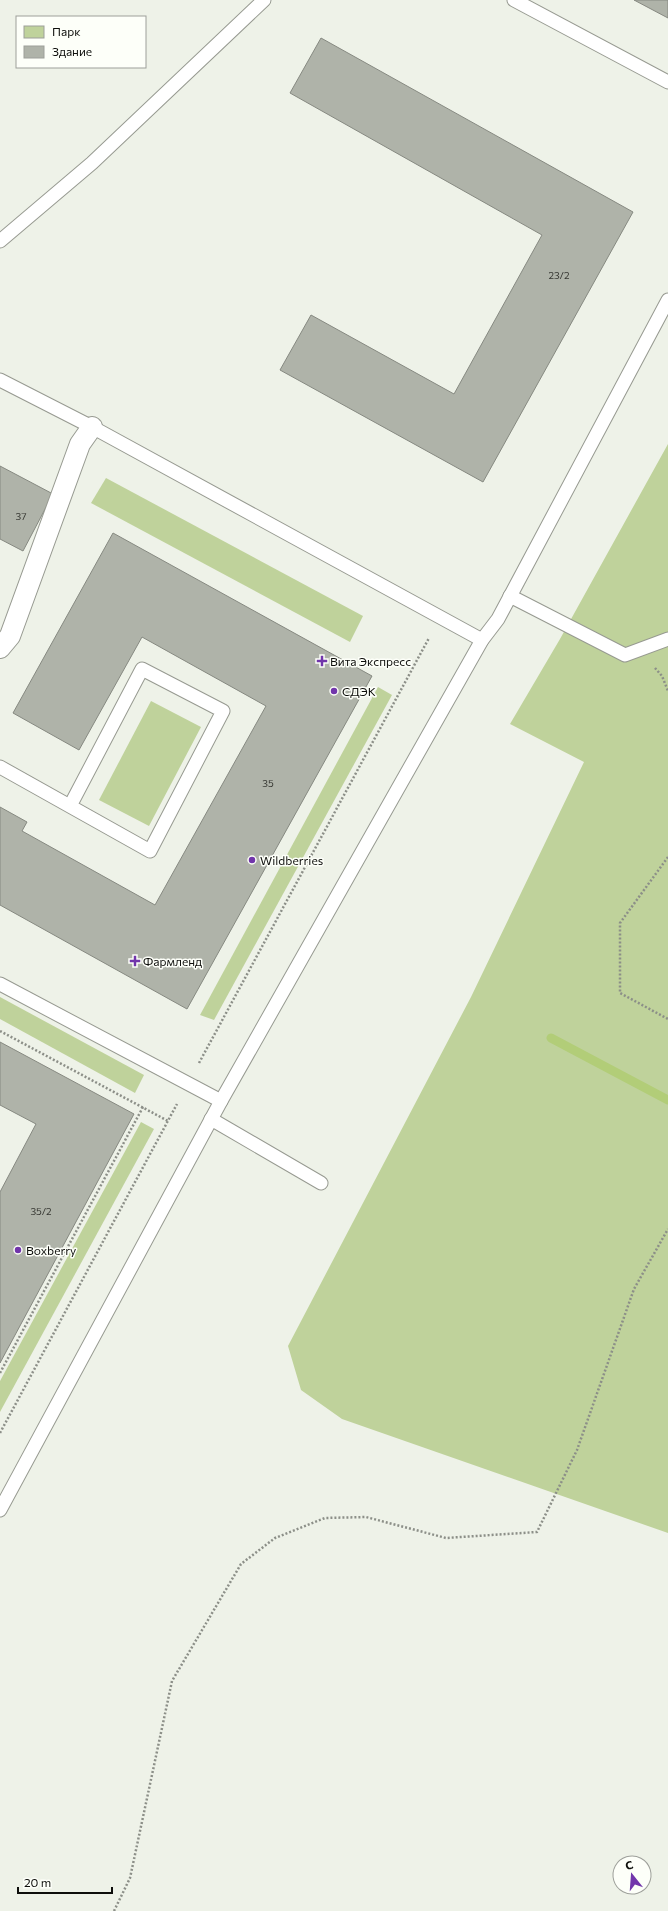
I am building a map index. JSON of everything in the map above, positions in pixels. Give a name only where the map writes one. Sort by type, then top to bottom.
[{"type":"street","points":[[0,648],[10,636],[80,444],[92,427]]},
{"type":"lane","points":[[0,241],[92,163],[264,0]]},
{"type":"lane","points":[[514,0],[668,82]]},
{"type":"lane","points":[[0,1510],[221,1101],[482,640],[498,619],[668,300]]},
{"type":"lane","points":[[0,380],[92,427],[482,640]]},
{"type":"lane","points":[[510,596],[625,655],[668,639]]},
{"type":"lane","points":[[0,767],[150,851],[223,711],[142,669],[70,806]]},
{"type":"lane","points":[[0,984],[221,1101]]},
{"type":"lane","points":[[211,1119],[321,1183]]},
{"type":"path","points":[[0,1433],[430,637]]},
{"type":"path","points":[[668,856],[620,923],[620,993],[668,1019]]},
{"type":"path","points":[[0,1031],[168,1120]]},
{"type":"path","points":[[0,1373],[143,1107]]},
{"type":"path","points":[[114,1911],[130,1878],[172,1681],[241,1564],[275,1538],[325,1518],[366,1517],[446,1538],[537,1532],[576,1450],[634,1289],[668,1229]]},
{"type":"green space","points":[[668,444],[668,1533],[342,1419],[301,1390],[288,1346],[471,997],[584,762],[510,724],[560,639]]},
{"type":"green space","points":[[106,478],[363,616],[350,642],[91,503]]},
{"type":"green space","points":[[378,687],[392,695],[214,1020],[200,1015]]},
{"type":"green space","points":[[151,701],[201,727],[149,826],[99,800]]},
{"type":"green space","points":[[0,997],[144,1075],[135,1093],[0,1019]]},
{"type":"green space","points":[[141,1122],[154,1129],[0,1412],[0,1381]]},
{"type":"building","points":[[634,0],[668,0],[668,18]]},
{"type":"building","points":[[321,38],[633,212],[483,482],[280,370],[311,315],[454,394],[542,235],[290,93]]},
{"type":"building","points":[[0,466],[53,494],[23,551],[0,539]]},
{"type":"building","points":[[113,533],[372,676],[187,1009],[0,905],[0,807],[27,822],[22,831],[155,905],[266,706],[142,637],[79,750],[13,713]]},
{"type":"building","points":[[0,1042],[134,1114],[0,1363],[0,1192],[36,1124],[0,1105]]},
{"type":"waterway","points":[[551,1038],[668,1100]]},
{"type":"place","name":"Вита Экспресс","points":[[322,661]]},
{"type":"place","name":"СДЭК","points":[[334,691]]},
{"type":"place","name":"Wildberries","points":[[252,860]]},
{"type":"place","name":"Фармленд","points":[[135,961]]},
{"type":"place","name":"Boxberry","points":[[18,1250]]}]
